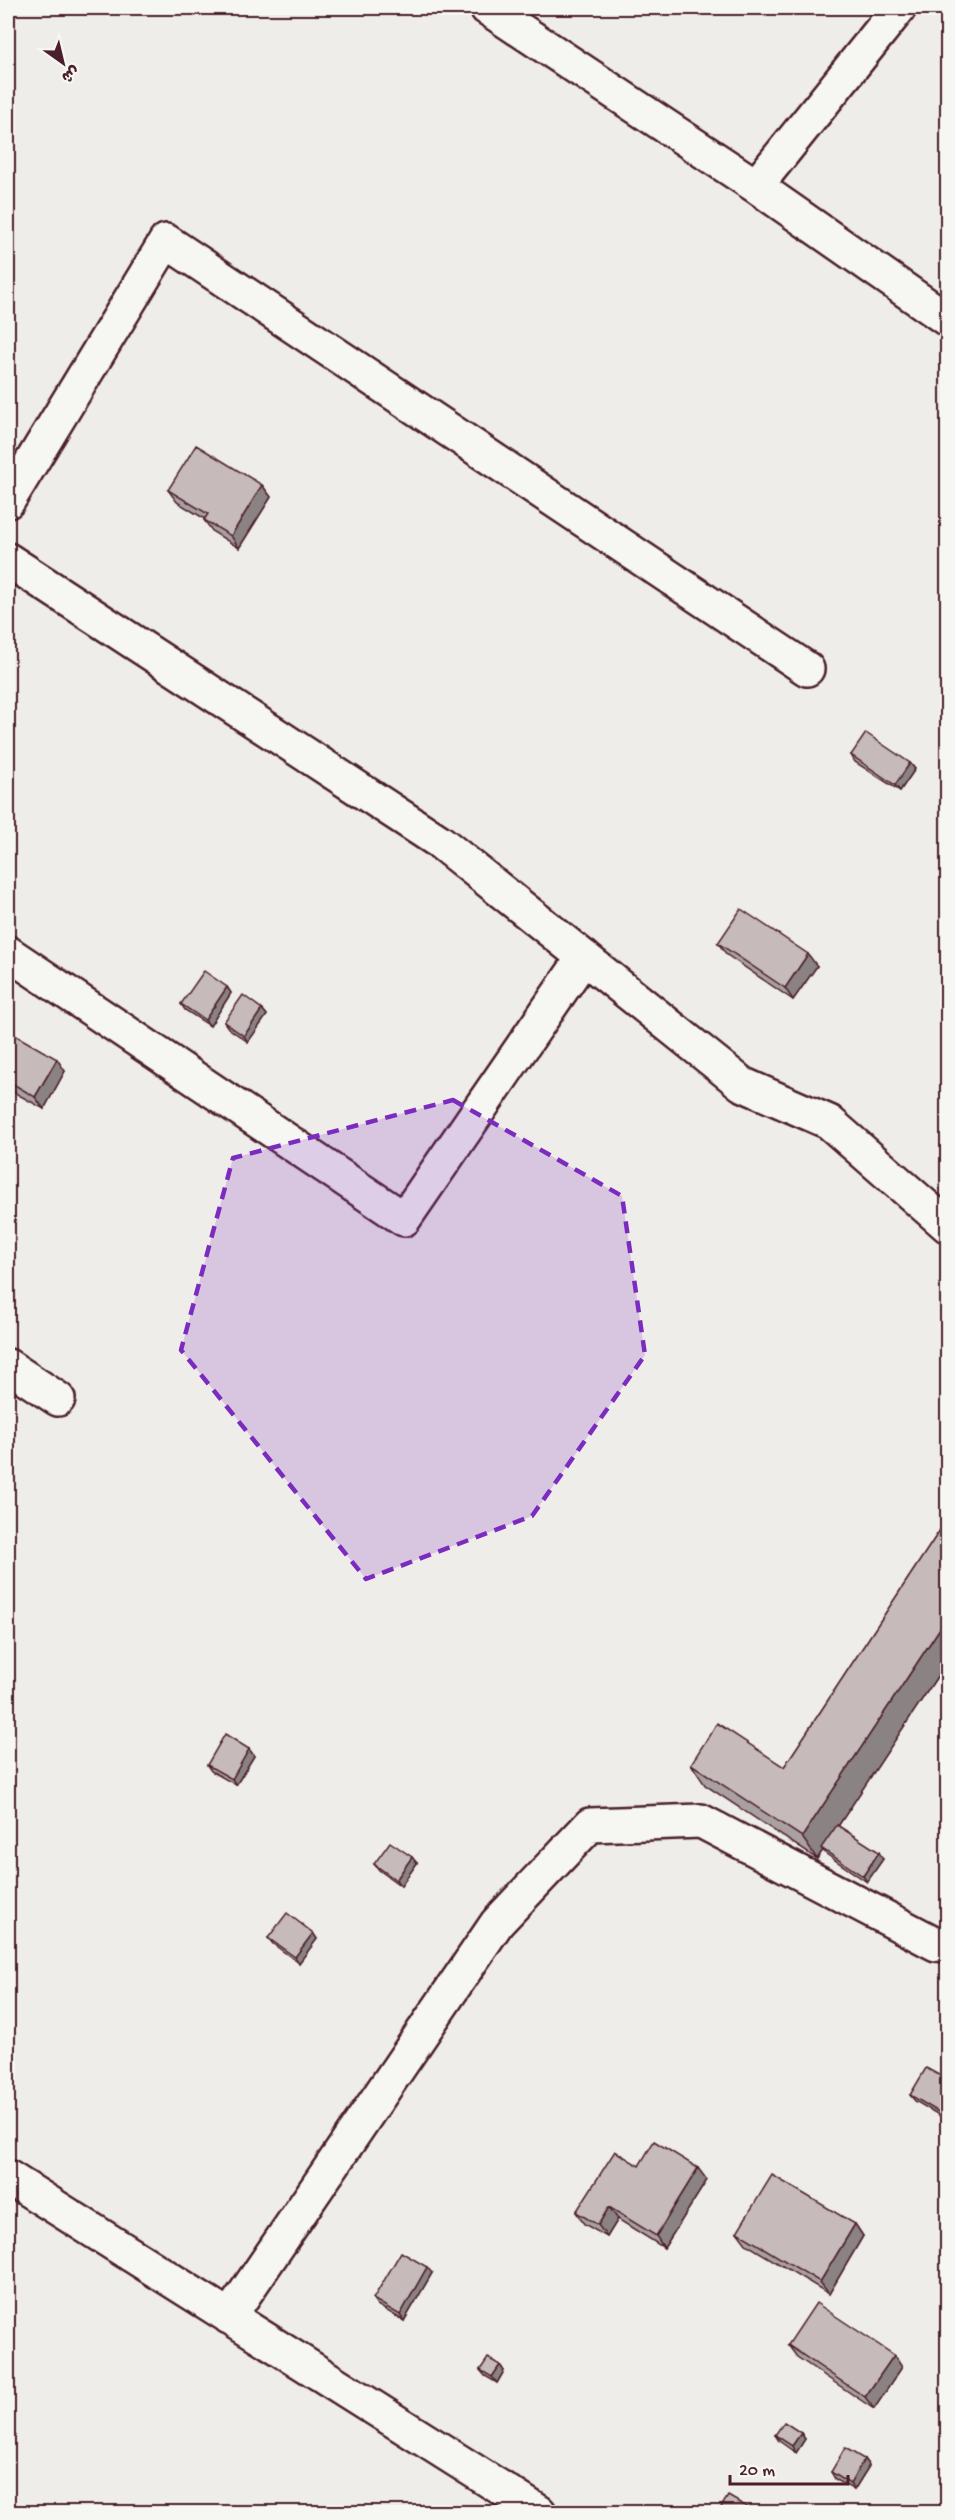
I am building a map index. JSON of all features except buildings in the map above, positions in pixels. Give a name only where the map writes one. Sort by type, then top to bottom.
[{"type":"street","points":[[487,8],[756,186],[948,320]]},
{"type":"street","points":[[756,186],[899,8]]},
{"type":"street","points":[[8,501],[166,241],[807,669]]},
{"type":"street","points":[[8,560],[440,842],[742,1084],[829,1122],[948,1226]]},
{"type":"street","points":[[8,953],[404,1219],[585,957]]},
{"type":"street","points":[[8,1366],[58,1399]]},
{"type":"street","points":[[229,2317],[497,1923],[590,1825],[702,1821],[936,1944],[948,1945]]},
{"type":"street","points":[[8,2177],[539,2512]]},
{"type":"highlighted area","points":[[453,1100],[622,1196],[645,1355],[532,1516],[366,1579],[181,1350],[233,1158]]}]
